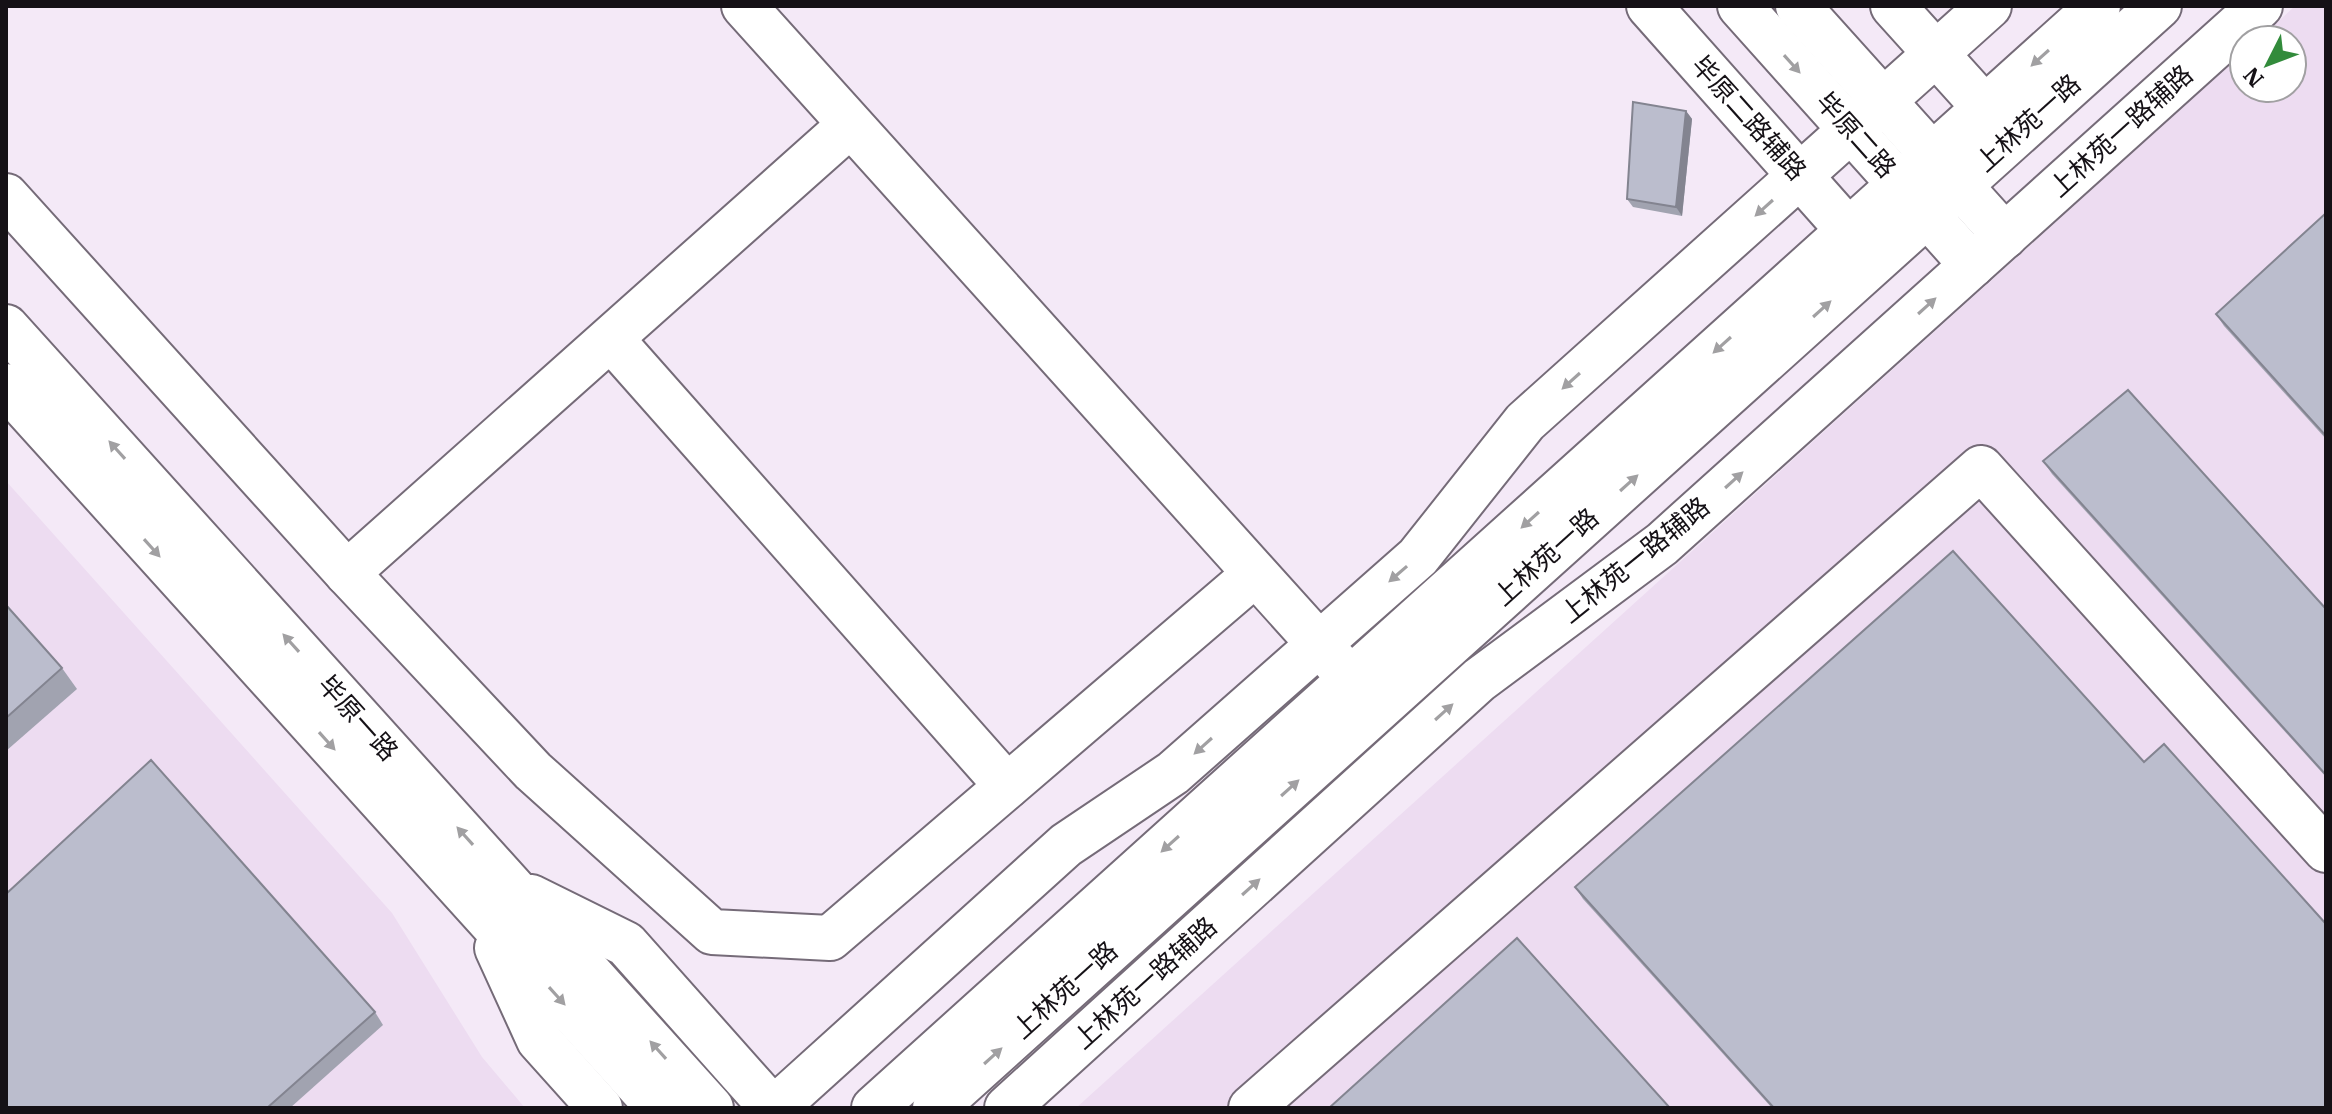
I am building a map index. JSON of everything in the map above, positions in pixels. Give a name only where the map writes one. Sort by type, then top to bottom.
[{"type":"street","points":[[744,6],[1410,743]]},
{"type":"street","name":"毕原二路辅路","points":[[1649,6],[1848,230]]},
{"type":"street","name":"毕原二路","points":[[1740,6],[1972,265]]},
{"type":"street","name":"毕原二路","points":[[1798,6],[2005,236]]},
{"type":"street","points":[[1893,6],[1985,108]]},
{"type":"street","points":[[495,898],[626,944],[774,1108],[1066,845],[1173,773],[1418,557],[1525,422],[1989,6]]},
{"type":"street","name":"上林苑一路","points":[[1946,170],[1985,108],[2098,6]]},
{"type":"street","name":"上林苑一路","points":[[874,1108],[1365,694],[1946,170],[2159,6]]},
{"type":"street","name":"上林苑一路辅路","points":[[1007,1108],[1479,680],[1662,544],[2260,6]]},
{"type":"street","points":[[347,573],[850,125]]},
{"type":"street","points":[[6,196],[347,573],[533,771],[712,932],[830,938],[1255,574]]},
{"type":"street","name":"上林苑一路","points":[[935,1108],[1848,230],[1913,199]]},
{"type":"street","name":"毕原一路","points":[[6,327],[495,898],[659,1108]]},
{"type":"street","points":[[612,340],[1007,786]]},
{"type":"street","name":"毕原一路","points":[[6,386],[495,898],[711,1108]]},
{"type":"street","points":[[1251,1108],[1981,468],[2326,850]]},
{"type":"street","points":[[495,898],[539,1040],[600,1108]]},
{"type":"shaded area","points":[[2295,6],[2326,6],[2326,1108],[1076,1108],[2228,66],[2228,104],[2308,104],[2308,24],[2275,24]]},
{"type":"shaded area","points":[[6,481],[392,913],[482,1057],[525,1108],[6,1108]]},
{"type":"building","points":[[1633,102],[1686,111],[1676,207],[1627,199]]},
{"type":"building","points":[[2326,213],[2326,436],[2216,314]]},
{"type":"building","points":[[2128,390],[2326,609],[2326,775],[2043,461]]},
{"type":"building","points":[[1953,551],[2144,762],[2164,744],[2326,924],[2326,1108],[1774,1108],[1575,887]]},
{"type":"building","points":[[6,605],[62,668],[6,718]]},
{"type":"building","points":[[151,760],[375,1012],[267,1108],[6,1108],[6,894]]},
{"type":"building","points":[[1517,938],[1670,1108],[1329,1108]]}]
